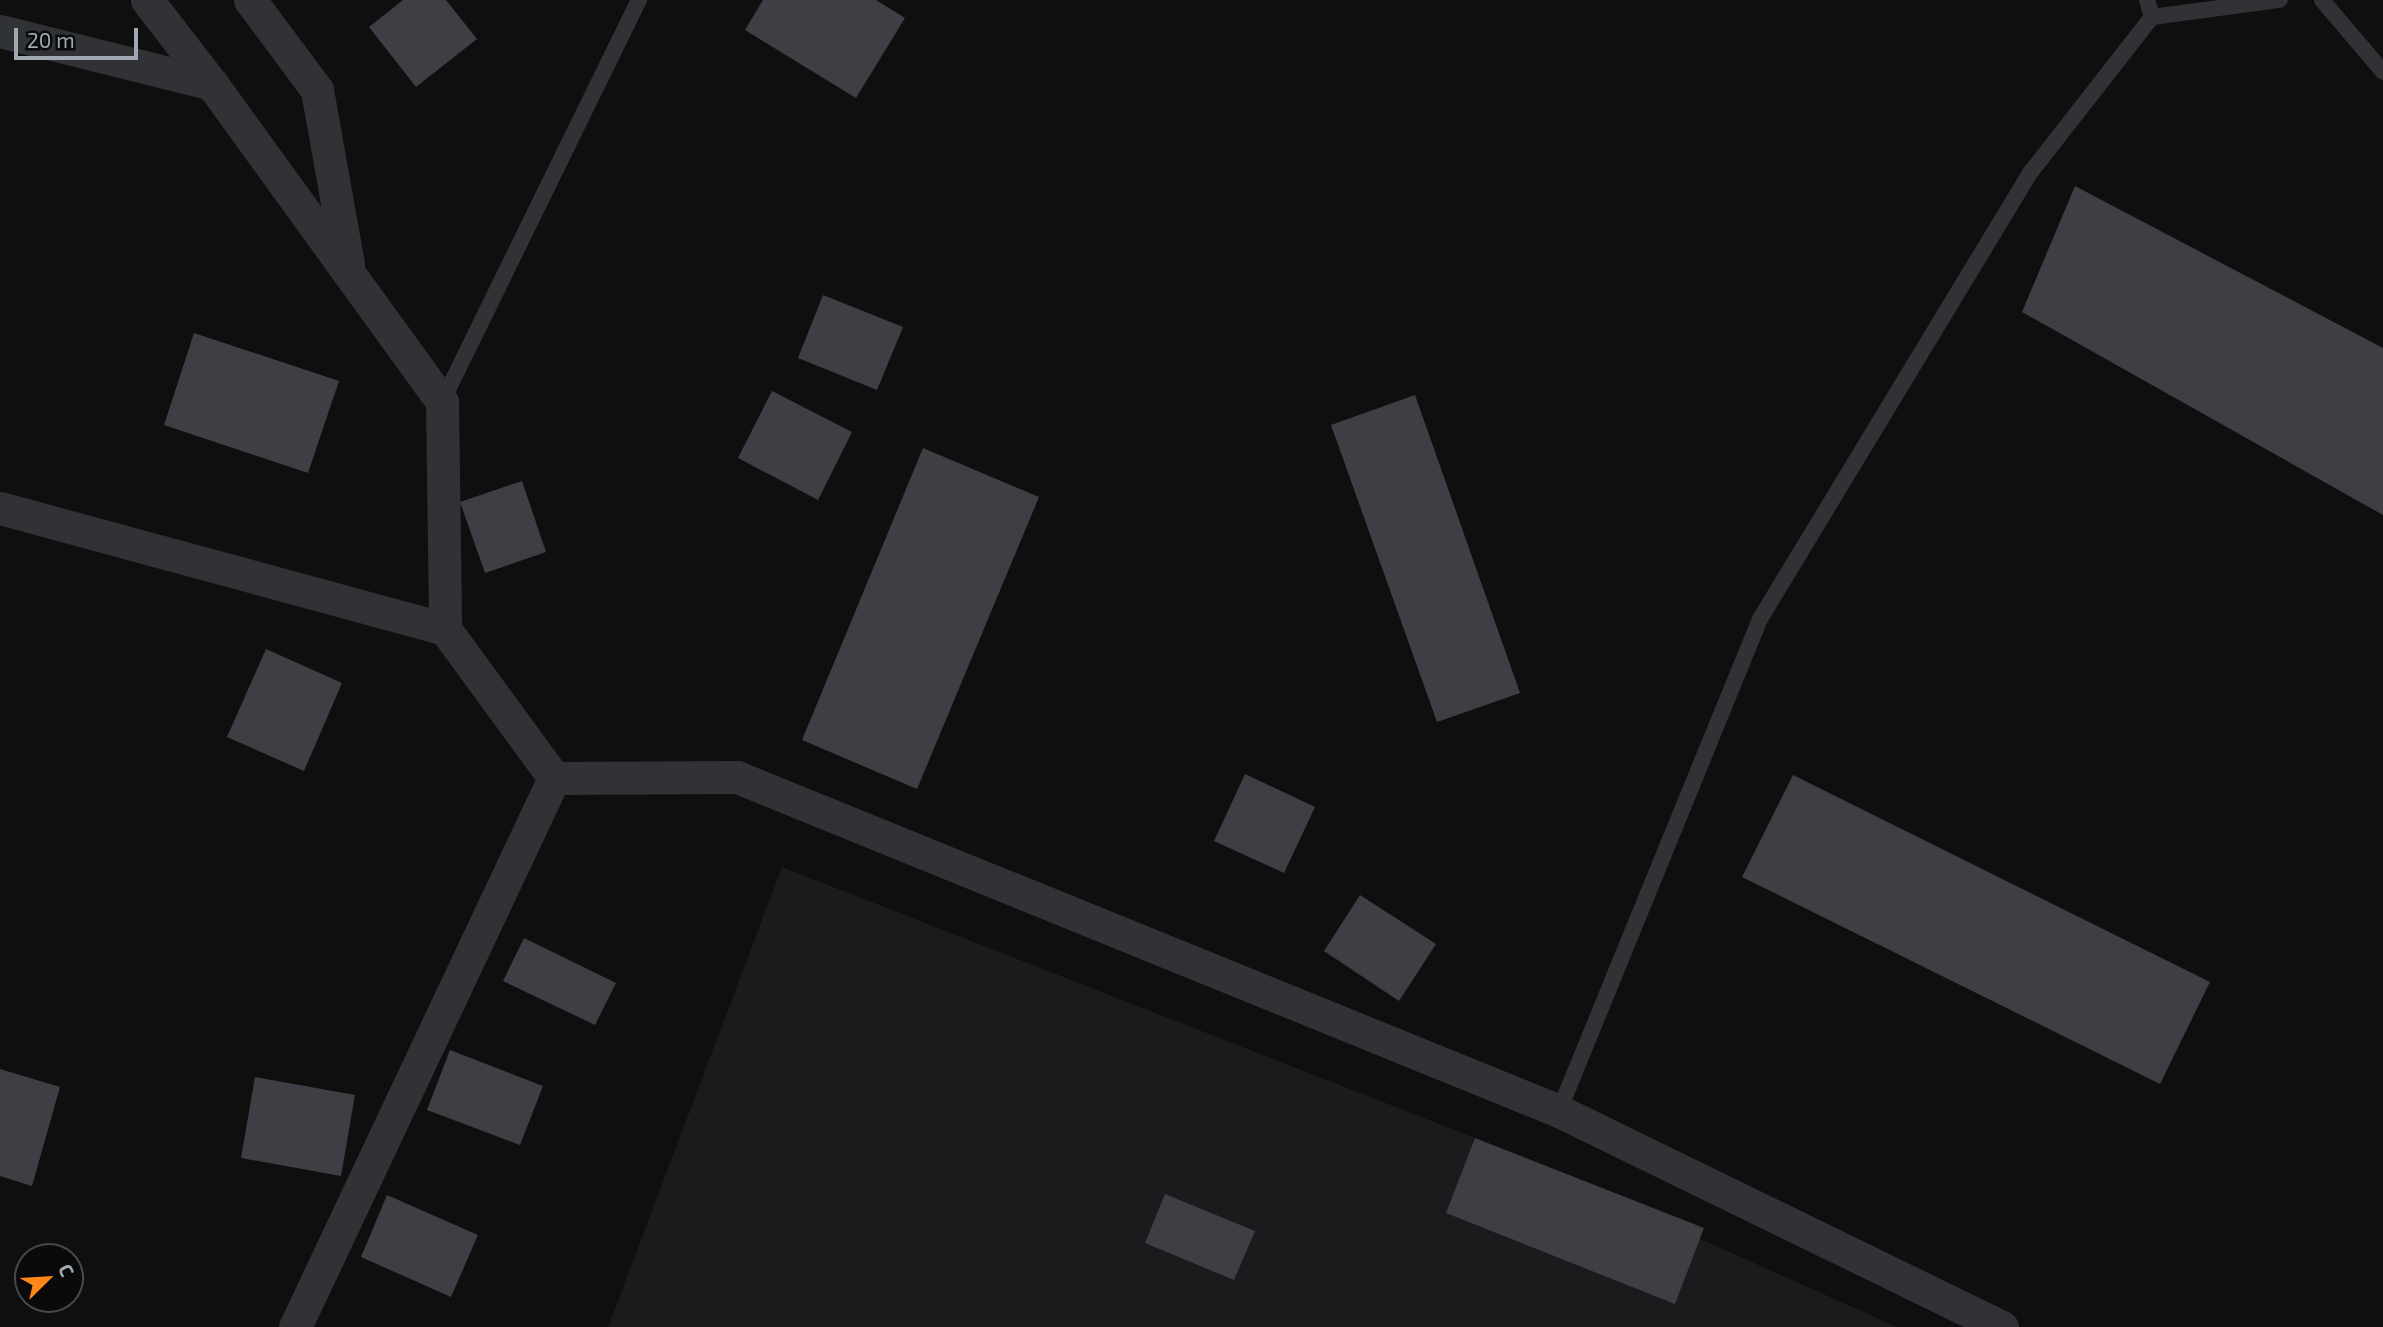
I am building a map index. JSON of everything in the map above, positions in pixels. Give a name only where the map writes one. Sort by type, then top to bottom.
[{"type":"street","points":[[147,0],[212,84],[442,402],[445,629],[554,778]]},
{"type":"street","points":[[250,0],[317,89],[349,273]]},
{"type":"street","points":[[0,31],[212,84]]},
{"type":"street","points":[[0,508],[445,629]]},
{"type":"street","points":[[554,778],[737,778],[1559,1111],[2002,1327]]},
{"type":"street","points":[[295,1327],[554,778]]},
{"type":"lane","points":[[442,402],[639,0]]},
{"type":"lane","points":[[2147,0],[2152,17]]},
{"type":"lane","points":[[1559,1111],[1760,619],[2030,173],[2152,17],[2280,0]]},
{"type":"lane","points":[[2322,0],[2383,72]]},
{"type":"shaded area","points":[[782,867],[1475,1138],[1897,1327],[608,1327]]},
{"type":"building","points":[[403,0],[446,0],[477,39],[416,87],[369,27]]},
{"type":"building","points":[[763,0],[876,0],[905,18],[856,98],[745,30]]},
{"type":"building","points":[[2075,186],[2383,348],[2383,515],[2022,312]]},
{"type":"building","points":[[823,295],[903,327],[877,390],[798,358]]},
{"type":"building","points":[[194,333],[339,381],[308,473],[164,425]]},
{"type":"building","points":[[772,391],[852,432],[818,500],[738,458]]},
{"type":"building","points":[[1415,395],[1520,693],[1437,722],[1331,425]]},
{"type":"building","points":[[923,448],[1039,497],[917,789],[802,740]]},
{"type":"building","points":[[522,481],[546,552],[485,573],[460,502]]},
{"type":"building","points":[[266,649],[342,683],[304,771],[227,737]]},
{"type":"building","points":[[1245,774],[1315,807],[1284,873],[1214,841]]},
{"type":"building","points":[[1793,775],[2210,982],[2160,1084],[1742,877]]},
{"type":"building","points":[[1360,895],[1436,944],[1399,1001],[1324,951]]},
{"type":"building","points":[[524,938],[616,983],[595,1025],[503,981]]},
{"type":"building","points":[[450,1050],[543,1086],[520,1145],[427,1110]]},
{"type":"building","points":[[0,1069],[60,1087],[32,1186],[0,1176]]},
{"type":"building","points":[[255,1077],[355,1095],[341,1176],[241,1158]]},
{"type":"building","points":[[1475,1138],[1704,1228],[1675,1304],[1446,1213]]},
{"type":"building","points":[[1165,1194],[1255,1231],[1234,1280],[1145,1243]]},
{"type":"building","points":[[387,1195],[478,1235],[451,1297],[361,1257]]}]
